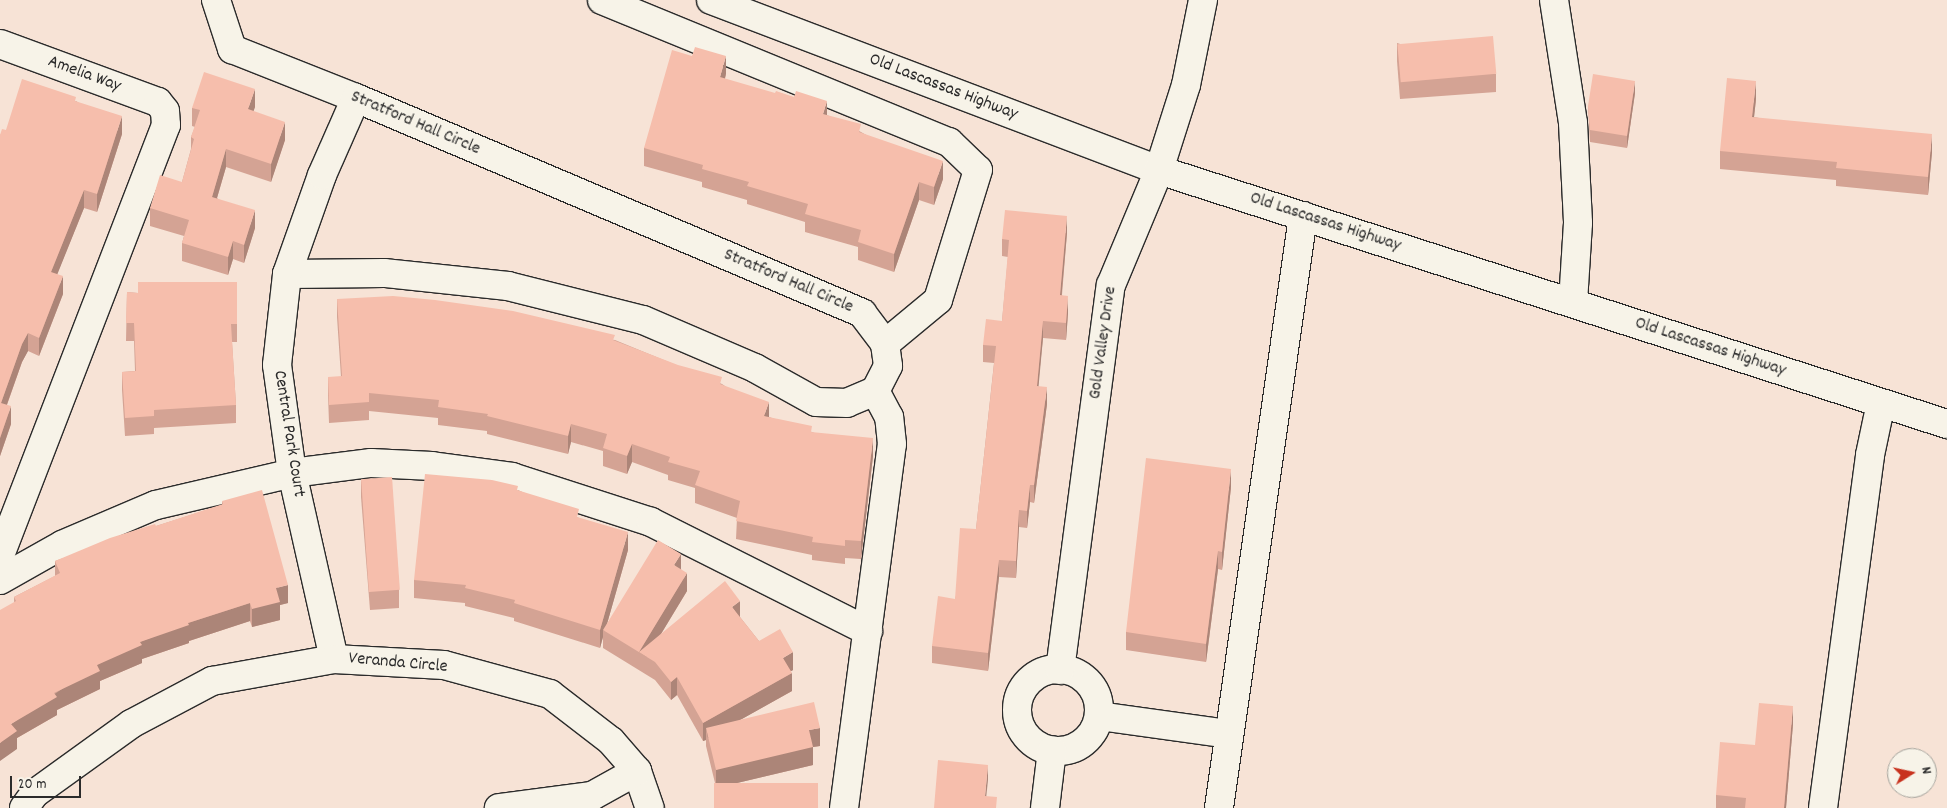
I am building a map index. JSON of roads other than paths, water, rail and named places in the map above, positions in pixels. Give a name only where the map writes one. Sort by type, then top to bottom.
[{"type":"street","name":"Stratford Hall Circle","points":[[216,0],[232,49],[356,98],[862,314],[885,344]]},
{"type":"street","points":[[287,274],[384,273],[508,286],[643,320],[755,368],[816,402],[847,403],[876,391],[888,366],[885,344],[938,300],[978,170],[949,142],[602,0]]},
{"type":"street","name":"Old Lascassas Highway","points":[[711,0],[1159,170],[1947,424]]},
{"type":"street","name":"Gold Valley Drive","points":[[1060,670],[1111,285],[1159,170],[1186,85],[1203,0]]},
{"type":"street","points":[[1554,0],[1573,123],[1578,223],[1573,303]]},
{"type":"street","name":"Amelia Way","points":[[0,44],[158,102],[165,111],[166,125],[0,555]]},
{"type":"street","name":"Central Park Court","points":[[334,659],[292,473],[277,365],[287,274],[322,175],[356,98]]},
{"type":"street","points":[[1219,808],[1304,216]]},
{"type":"street","points":[[844,808],[892,444],[889,417],[876,391]]},
{"type":"street","points":[[1823,808],[1870,455],[1881,403]]},
{"type":"street","points":[[0,580],[62,545],[156,505],[292,473],[371,463],[432,466],[512,477],[651,522],[868,631]]},
{"type":"street","name":"Veranda Circle","points":[[24,808],[34,794],[131,724],[212,681],[334,659],[444,665],[550,694],[611,741],[637,771]]},
{"type":"street","points":[[1060,670],[1073,672],[1085,680],[1094,691],[1099,716],[1088,739],[1076,747],[1062,751],[1043,749],[1031,742],[1022,731],[1017,717],[1017,703],[1022,689],[1032,678],[1044,672],[1060,670]]},
{"type":"street","points":[[1099,716],[1229,734]]},
{"type":"street","points":[[1045,808],[1052,750]]},
{"type":"street","points":[[499,808],[592,796],[637,771],[650,808]]}]
